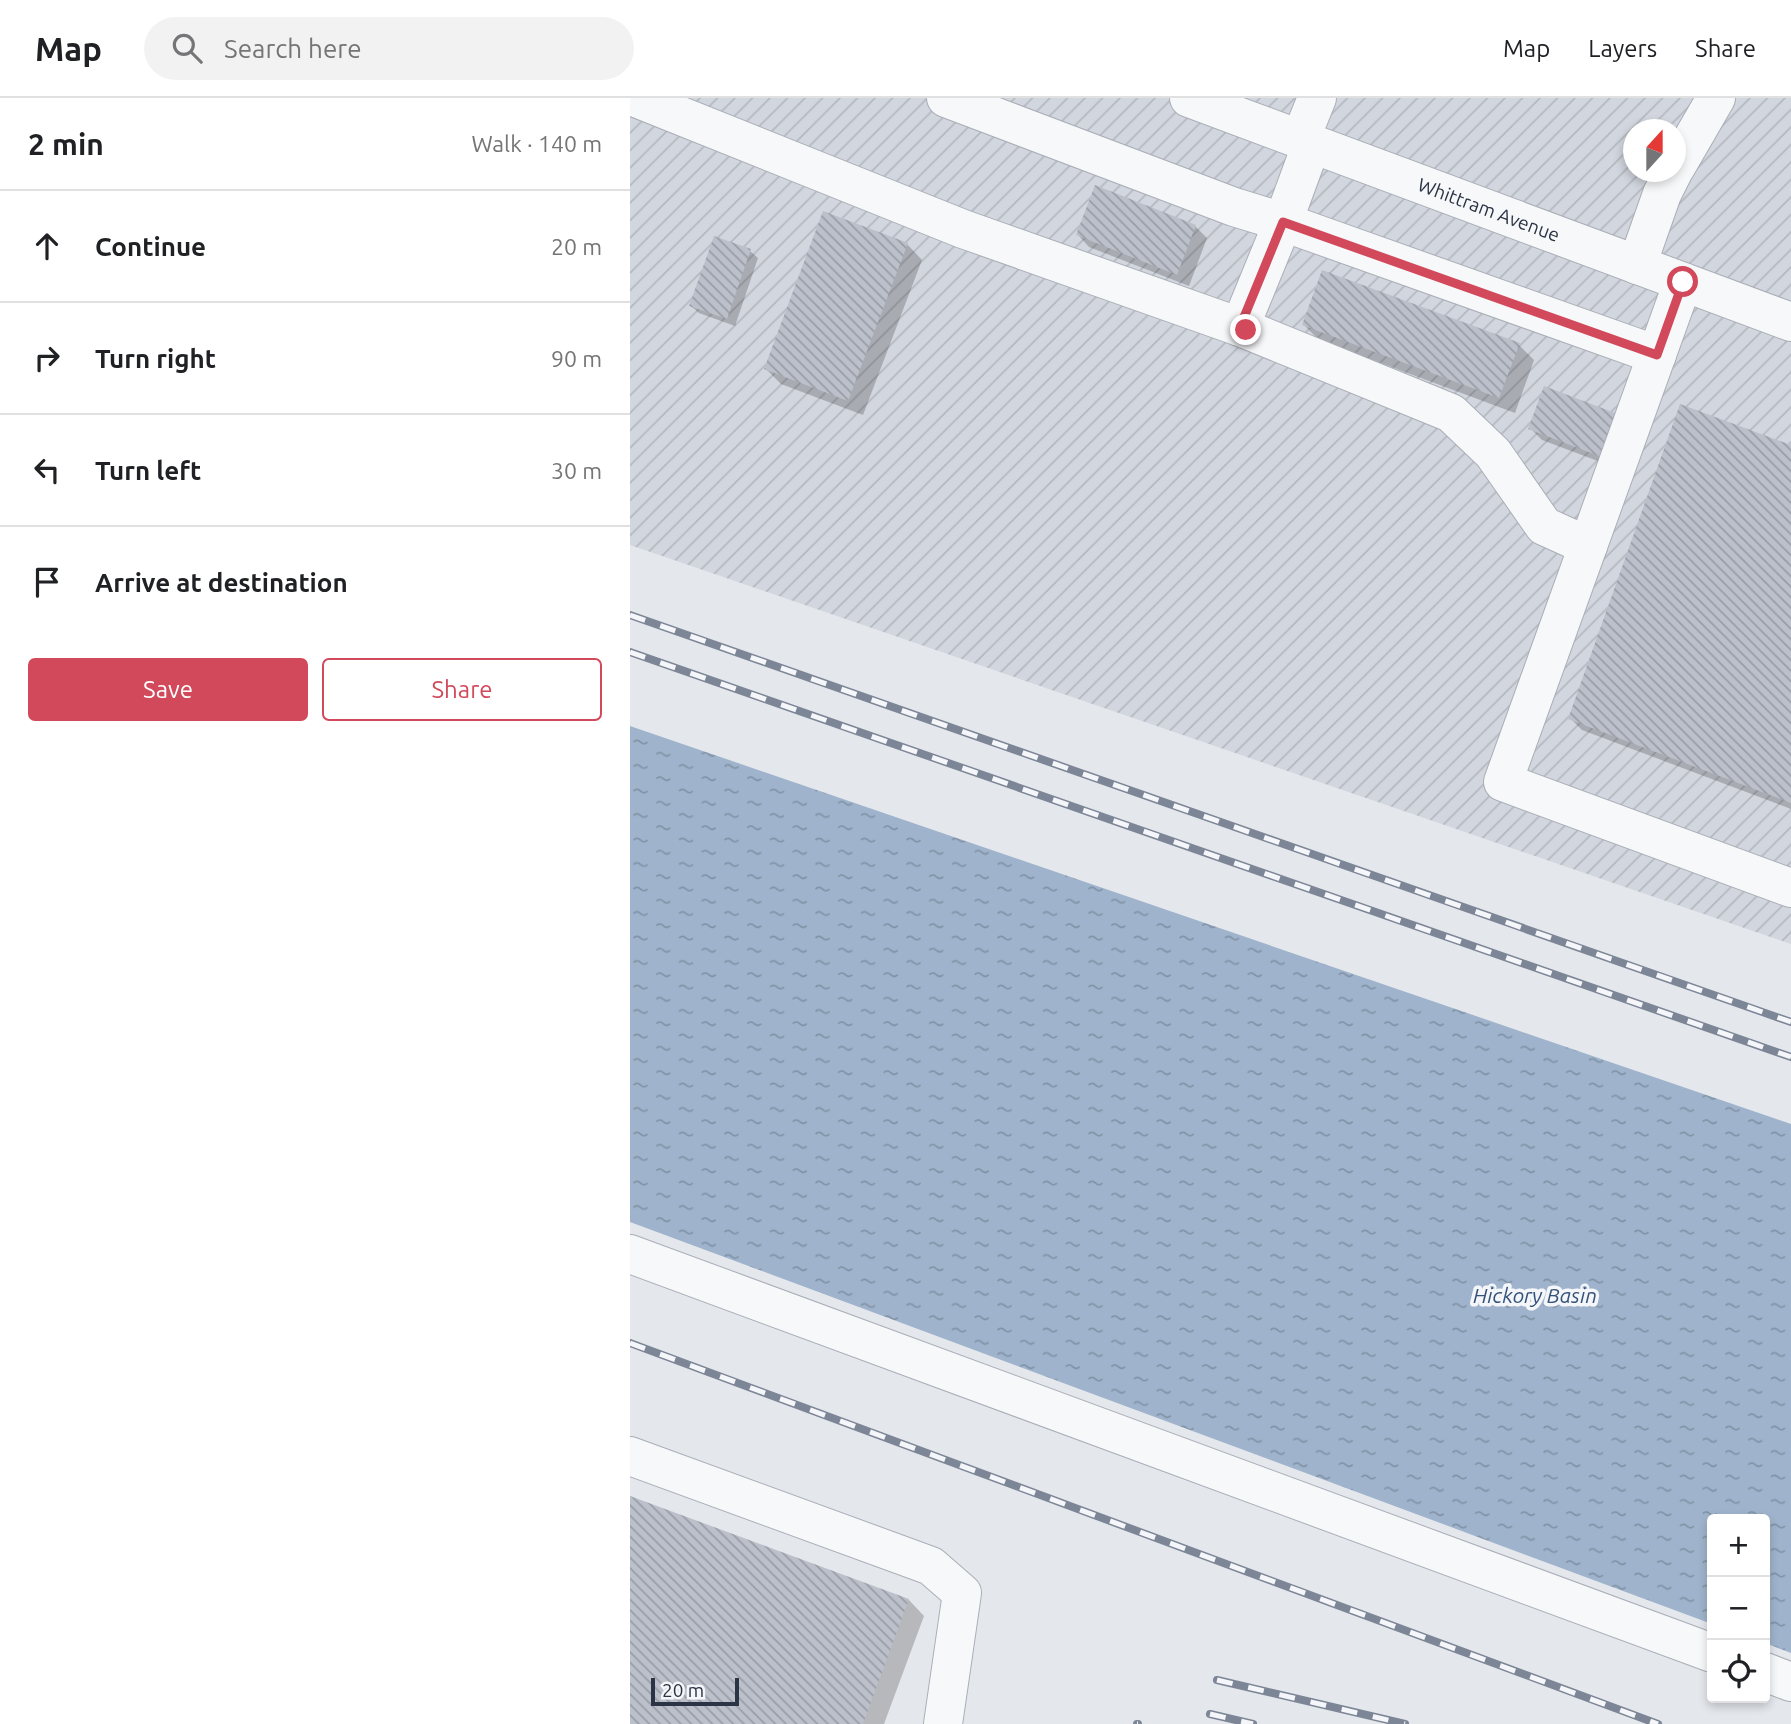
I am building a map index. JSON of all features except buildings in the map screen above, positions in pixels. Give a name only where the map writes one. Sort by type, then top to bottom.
[{"type":"street","points":[[636,98],[963,229],[1240,327],[1451,413],[1493,453],[1544,526],[1588,546]]},
{"type":"street","points":[[946,98],[1234,207],[1657,355]]},
{"type":"street","name":"Whittram Avenue","points":[[1189,98],[1791,322]]},
{"type":"street","points":[[1240,327],[1283,222],[1317,98]]},
{"type":"street","points":[[1686,148],[1716,98]]},
{"type":"street","points":[[1637,265],[1668,182]]},
{"type":"street","points":[[1683,282],[1503,782],[1791,888]]},
{"type":"street","points":[[630,1254],[1707,1651]]},
{"type":"street","points":[[630,1456],[931,1566],[962,1593],[943,1724]]},
{"type":"street","points":[[1770,1674],[1791,1682]]},
{"type":"shaded area","points":[[630,98],[1791,98],[1791,944],[630,545]]},
{"type":"water","name":"Hickory Basin","points":[[630,726],[1791,1124],[1791,1653],[1770,1645],[1770,1514],[1707,1514],[1707,1622],[630,1222]]},
{"type":"railway","points":[[630,615],[1791,1022]]},
{"type":"railway","points":[[630,652],[1791,1057]]},
{"type":"railway","points":[[630,1343],[1658,1724]]},
{"type":"railway","points":[[1217,1680],[1405,1724]]},
{"type":"railway","points":[[1210,1714],[1253,1724]]},
{"type":"route","points":[[1246,330],[1240,327],[1283,222],[1657,355],[1683,282]]}]
